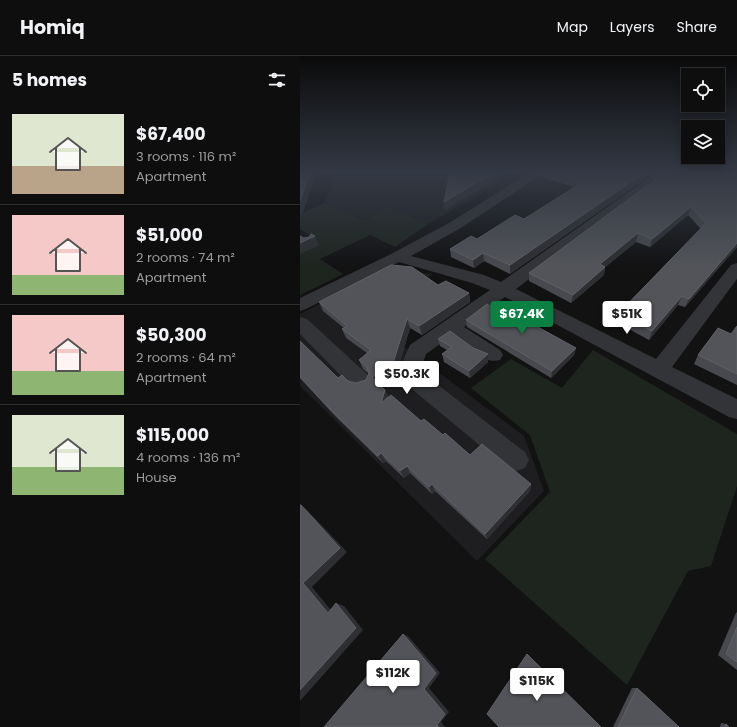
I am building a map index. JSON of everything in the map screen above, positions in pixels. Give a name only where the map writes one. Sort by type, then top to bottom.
[{"type":"street","points":[[300,305],[397,257],[454,226],[488,204]]},
{"type":"street","points":[[516,460],[408,374],[417,350],[621,204]]},
{"type":"street","points":[[397,257],[478,279],[503,289],[737,410]]},
{"type":"street","points":[[659,369],[737,268]]},
{"type":"street","points":[[300,323],[361,382]]},
{"type":"street","points":[[451,327],[493,355]]},
{"type":"shaded area","points":[[322,204],[328,204],[364,220],[389,207],[428,224],[395,247],[370,235],[320,259],[343,274],[300,295],[300,249],[318,240],[300,229],[300,214]]},
{"type":"shaded area","points":[[328,204],[462,204],[428,224],[389,207],[364,220]]},
{"type":"shaded area","points":[[400,270],[433,274],[367,319],[524,436],[544,491],[477,561],[300,386],[300,314],[386,271]]},
{"type":"shaded area","points":[[593,350],[737,434],[737,486],[711,566],[688,571],[627,685],[485,559],[550,492],[530,435],[471,388],[511,359],[562,388]]},
{"type":"building","points":[[547,204],[598,204],[510,265],[483,253],[473,260],[450,249],[471,236],[477,239],[515,215],[524,219]]},
{"type":"building","points":[[622,204],[737,204],[737,243],[689,299],[682,296],[652,331],[618,314],[706,223],[691,207],[652,239],[638,233],[600,264],[605,267],[573,295],[529,273]]},
{"type":"building","points":[[311,234],[315,236],[300,243],[300,236],[304,238],[309,237]]},
{"type":"building","points":[[391,265],[412,267],[438,285],[446,281],[469,293],[419,326],[407,319],[392,366],[372,377],[385,390],[381,403],[391,395],[421,421],[424,419],[443,435],[445,433],[470,455],[482,444],[531,484],[485,534],[432,484],[429,487],[407,466],[400,471],[381,453],[378,456],[300,377],[300,341],[338,378],[342,375],[348,381],[356,383],[366,380],[369,373],[366,366],[359,360],[371,350],[342,329],[347,326],[319,302]]},
{"type":"building","points":[[502,303],[540,323],[536,326],[576,348],[552,371],[466,320],[487,304],[494,309]]},
{"type":"building","points":[[737,326],[737,374],[698,355],[718,328],[731,334]]},
{"type":"building","points":[[450,331],[473,348],[488,354],[469,371],[442,354],[452,347],[438,339]]},
{"type":"building","points":[[300,505],[340,548],[303,583],[328,613],[336,603],[356,628],[300,690]]},
{"type":"building","points":[[737,627],[737,662],[726,654]]},
{"type":"building","points":[[403,634],[436,673],[424,689],[445,714],[437,725],[439,727],[324,727]]},
{"type":"building","points":[[527,654],[601,727],[499,727],[487,714]]},
{"type":"building","points":[[637,688],[679,727],[618,727]]}]
